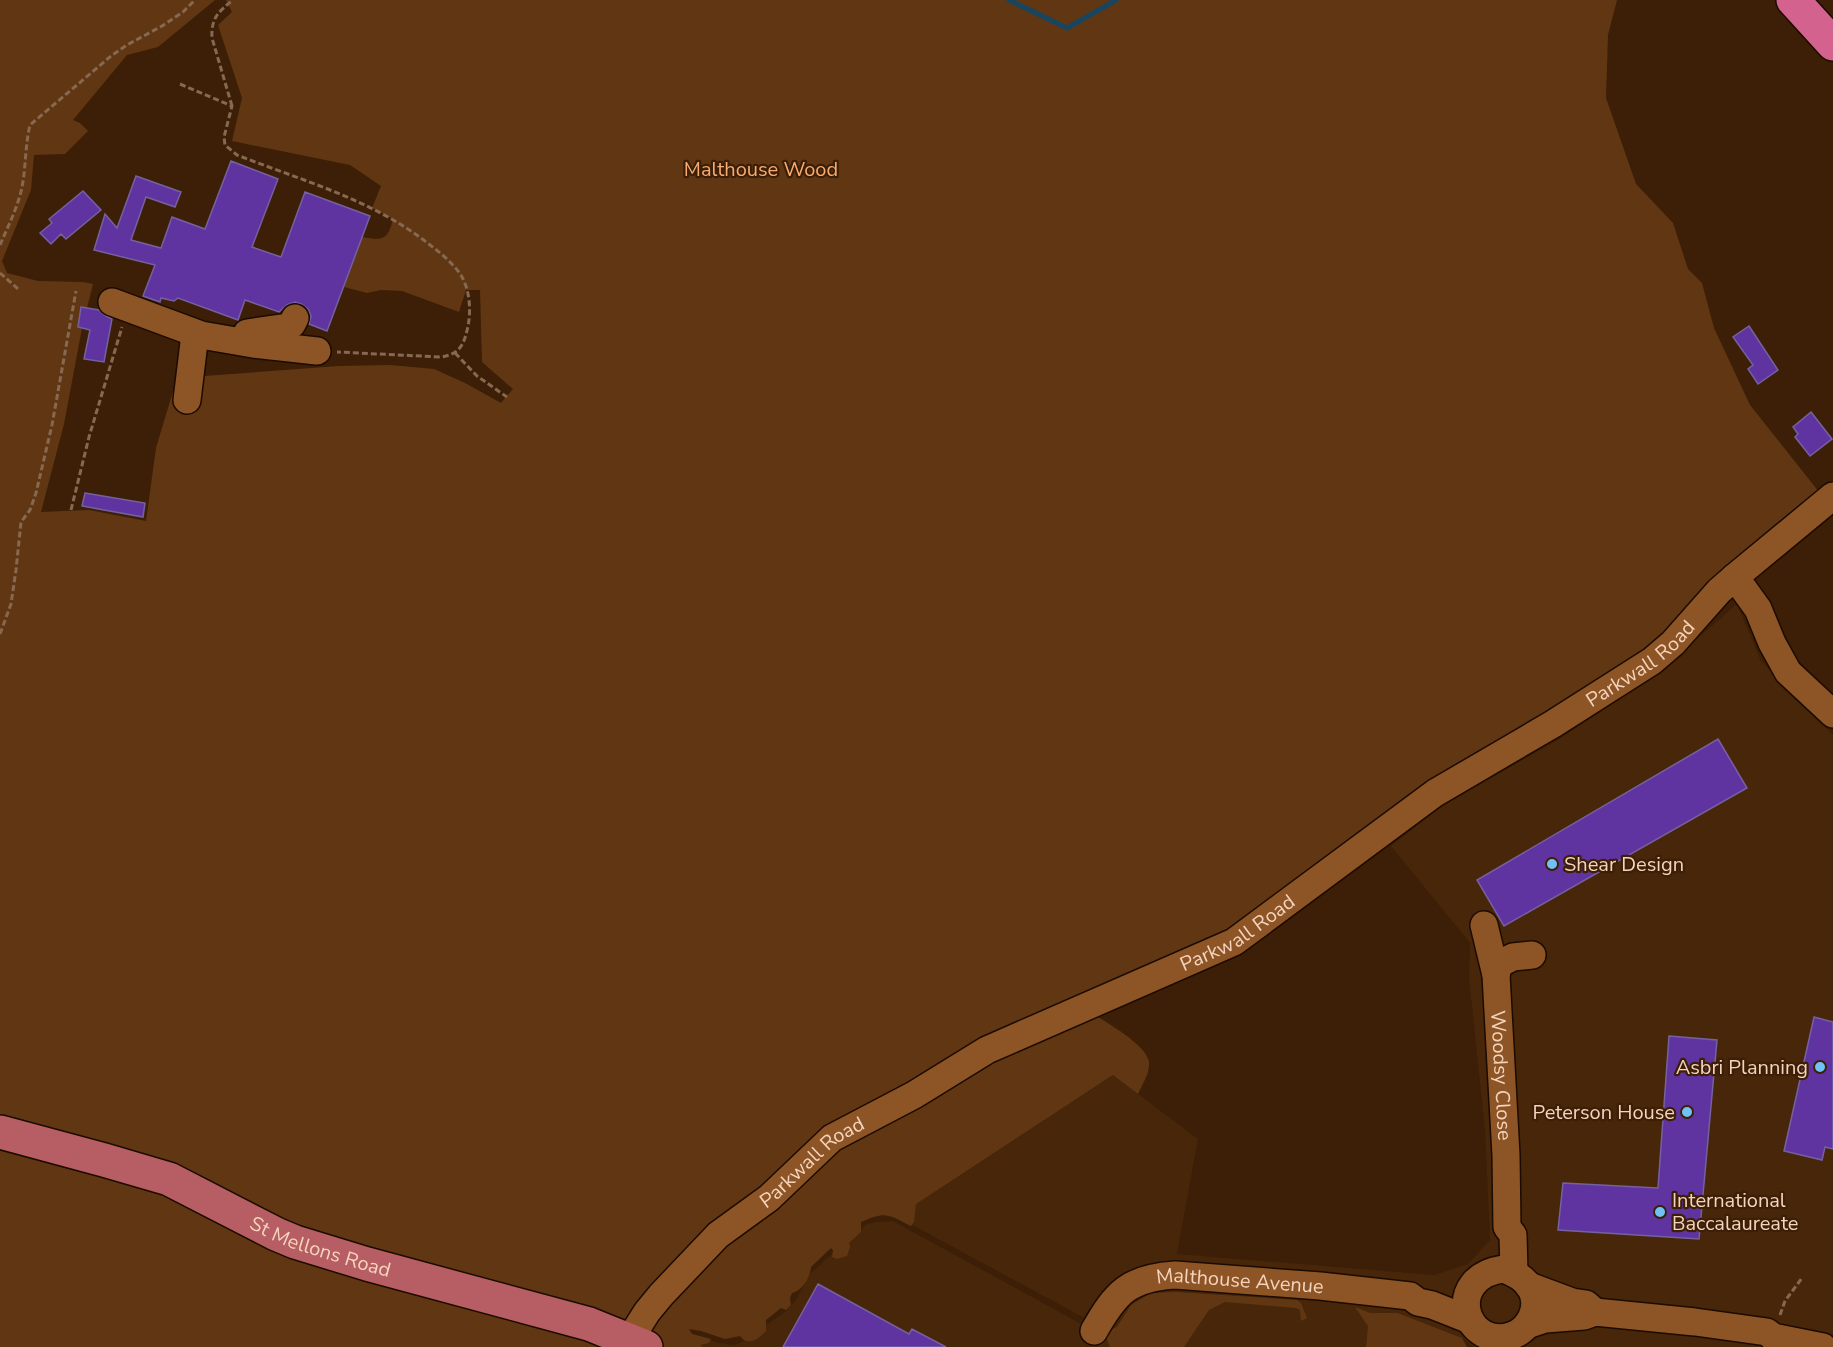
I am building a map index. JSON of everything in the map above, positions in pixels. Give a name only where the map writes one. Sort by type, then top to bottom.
[{"type":"highway","points":[[1793,0],[1833,44]]},
{"type":"main road","name":"St Mellons Road","points":[[0,1132],[169,1179],[295,1242],[367,1264],[589,1324],[638,1343]]},
{"type":"street","points":[[120,305],[203,335],[253,344],[317,351]]},
{"type":"street","points":[[203,335],[281,329],[291,324],[295,318]]},
{"type":"street","points":[[187,400],[203,335]]},
{"type":"street","name":"Parkwall Road","points":[[638,1343],[647,1312],[661,1295],[718,1235],[768,1198],[832,1138],[914,1095],[987,1050],[1234,942],[1436,793],[1652,662],[1673,643],[1719,591],[1833,496]]},
{"type":"street","points":[[1735,577],[1758,609],[1772,643],[1788,672],[1833,714]]},
{"type":"street","name":"Woodsy Close","points":[[1484,925],[1496,975],[1506,1155],[1507,1227],[1513,1235],[1521,1279]]},
{"type":"street","points":[[1496,975],[1499,964],[1513,957],[1532,955]]},
{"type":"street","points":[[1507,1227],[1501,1233],[1466,1297],[1470,1320],[1478,1329],[1498,1342],[1519,1332],[1533,1315],[1536,1305],[1521,1279]]},
{"type":"street","points":[[1477,1280],[1493,1270],[1503,1269],[1572,1302],[1586,1304],[1595,1312]]},
{"type":"street","name":"Malthouse Avenue","points":[[1094,1331],[1118,1295],[1139,1281],[1155,1276],[1175,1275],[1320,1286],[1410,1296],[1418,1302],[1470,1320]]},
{"type":"street","name":"Malthouse Avenue","points":[[1410,1296],[1418,1291],[1439,1291],[1477,1280]]},
{"type":"street","points":[[1527,1325],[1545,1319],[1584,1316],[1595,1312],[1767,1332],[1773,1336],[1823,1347]]},
{"type":"path","points":[[0,245],[23,185],[26,142],[30,125],[111,56],[183,12],[195,0]]},
{"type":"path","points":[[233,0],[219,12],[211,27],[212,38],[232,106],[224,137],[225,145],[237,155],[372,208],[393,219],[445,257],[463,278],[469,298],[469,319],[465,338],[459,350],[452,356],[317,351]]},
{"type":"path","points":[[180,84],[232,106]]},
{"type":"path","points":[[0,273],[18,289]]},
{"type":"path","points":[[0,634],[11,604],[21,522],[30,510],[36,493],[52,425],[76,291]]},
{"type":"path","points":[[71,510],[120,305]]},
{"type":"path","points":[[455,353],[477,376],[507,397]]},
{"type":"path","points":[[1773,1336],[1785,1302],[1802,1278]]},
{"type":"shaded area","points":[[1737,604],[1761,661],[1833,735],[1833,1347],[1474,1347],[1462,1338],[1398,1313],[1370,1313],[1366,1347],[696,1347],[700,1337],[734,1345],[742,1342],[786,1311],[796,1300],[810,1274],[867,1224],[893,1221],[1085,1326],[1088,1320],[892,1214],[910,1201],[980,1162],[1113,1075],[1198,1139],[1177,1254],[1434,1275],[1468,1264],[1490,1240],[1485,1130],[1469,978],[1470,943],[1391,846],[1442,806],[1561,738],[1655,675]]},
{"type":"green space","name":"Malthouse Wood","points":[[0,0],[215,0],[158,47],[127,55],[73,120],[88,131],[65,154],[34,155],[31,190],[2,261],[7,273],[38,281],[93,284],[87,308],[81,307],[78,327],[82,328],[64,424],[41,512],[89,510],[146,521],[156,448],[177,378],[339,366],[390,365],[434,369],[501,403],[513,389],[482,362],[480,290],[466,290],[459,312],[402,291],[381,290],[367,293],[344,287],[362,237],[380,239],[387,235],[391,226],[393,219],[372,208],[381,186],[350,165],[232,141],[242,98],[218,25],[232,12],[226,0],[1617,0],[1608,35],[1606,98],[1636,184],[1673,223],[1688,269],[1702,283],[1714,328],[1750,405],[1823,497],[1760,546],[1699,604],[1673,635],[1651,654],[1573,706],[1427,790],[1369,828],[1238,930],[1210,945],[971,1051],[818,1137],[764,1193],[697,1247],[707,1257],[775,1206],[852,1138],[891,1120],[948,1083],[1004,1051],[1092,1013],[1125,1035],[1147,1055],[1148,1070],[1138,1094],[1113,1075],[916,1204],[914,1222],[911,1226],[886,1215],[861,1222],[861,1232],[849,1243],[847,1256],[837,1259],[832,1257],[831,1248],[811,1267],[803,1286],[792,1293],[791,1305],[786,1310],[781,1308],[766,1320],[766,1331],[756,1339],[746,1341],[740,1336],[725,1339],[689,1329],[692,1334],[711,1339],[709,1343],[700,1345],[703,1347],[655,1347],[650,1335],[644,1329],[495,1292],[298,1237],[199,1182],[140,1162],[0,1124]]},
{"type":"green space","points":[[0,1139],[611,1347],[0,1347]]},
{"type":"green space","points":[[1176,1292],[1297,1300],[1301,1303],[1307,1318],[1301,1321],[1300,1310],[1296,1308],[1225,1302],[1209,1310],[1184,1347],[1110,1347],[1106,1336],[1109,1330],[1117,1327],[1131,1305],[1151,1293]]},
{"type":"green space","points":[[1355,1307],[1370,1313],[1398,1313],[1462,1338],[1467,1347],[1366,1347],[1368,1326]]},
{"type":"building","points":[[231,161],[278,179],[252,247],[281,257],[305,192],[370,216],[327,331],[309,324],[311,316],[308,309],[295,302],[279,312],[245,300],[238,320],[178,298],[174,301],[161,298],[160,302],[143,296],[155,265],[94,250],[105,214],[117,228],[136,176],[181,192],[175,207],[146,197],[131,240],[161,248],[172,217],[205,229]]},
{"type":"building","points":[[83,191],[101,210],[66,239],[61,234],[51,244],[40,233],[52,223],[49,219]]},
{"type":"building","points":[[81,307],[99,310],[112,319],[104,362],[84,359],[90,330],[78,327]]},
{"type":"building","points":[[1749,326],[1778,370],[1758,384],[1748,369],[1753,365],[1733,337]]},
{"type":"building","points":[[1811,412],[1832,439],[1810,456],[1795,437],[1798,434],[1793,427]]},
{"type":"building","points":[[85,493],[145,503],[143,517],[82,506]]},
{"type":"building","points":[[1718,739],[1747,788],[1504,926],[1477,880]]},
{"type":"building","points":[[1814,1017],[1833,1022],[1833,1149],[1825,1147],[1822,1160],[1784,1151]]},
{"type":"building","name":"Peterson House","points":[[1669,1036],[1717,1040],[1699,1239],[1558,1230],[1563,1183],[1658,1188]]},
{"type":"building","points":[[818,1284],[909,1334],[912,1329],[946,1347],[783,1347]]},
{"type":"waterway","points":[[1009,0],[1067,28],[1116,0]]},
{"type":"place","name":"Shear Design","points":[[1552,864]]},
{"type":"place","name":"Asbri Planning","points":[[1820,1067]]},
{"type":"place","name":"Peterson House","points":[[1687,1112]]},
{"type":"place","name":"International Baccalaureate","points":[[1660,1212]]}]
